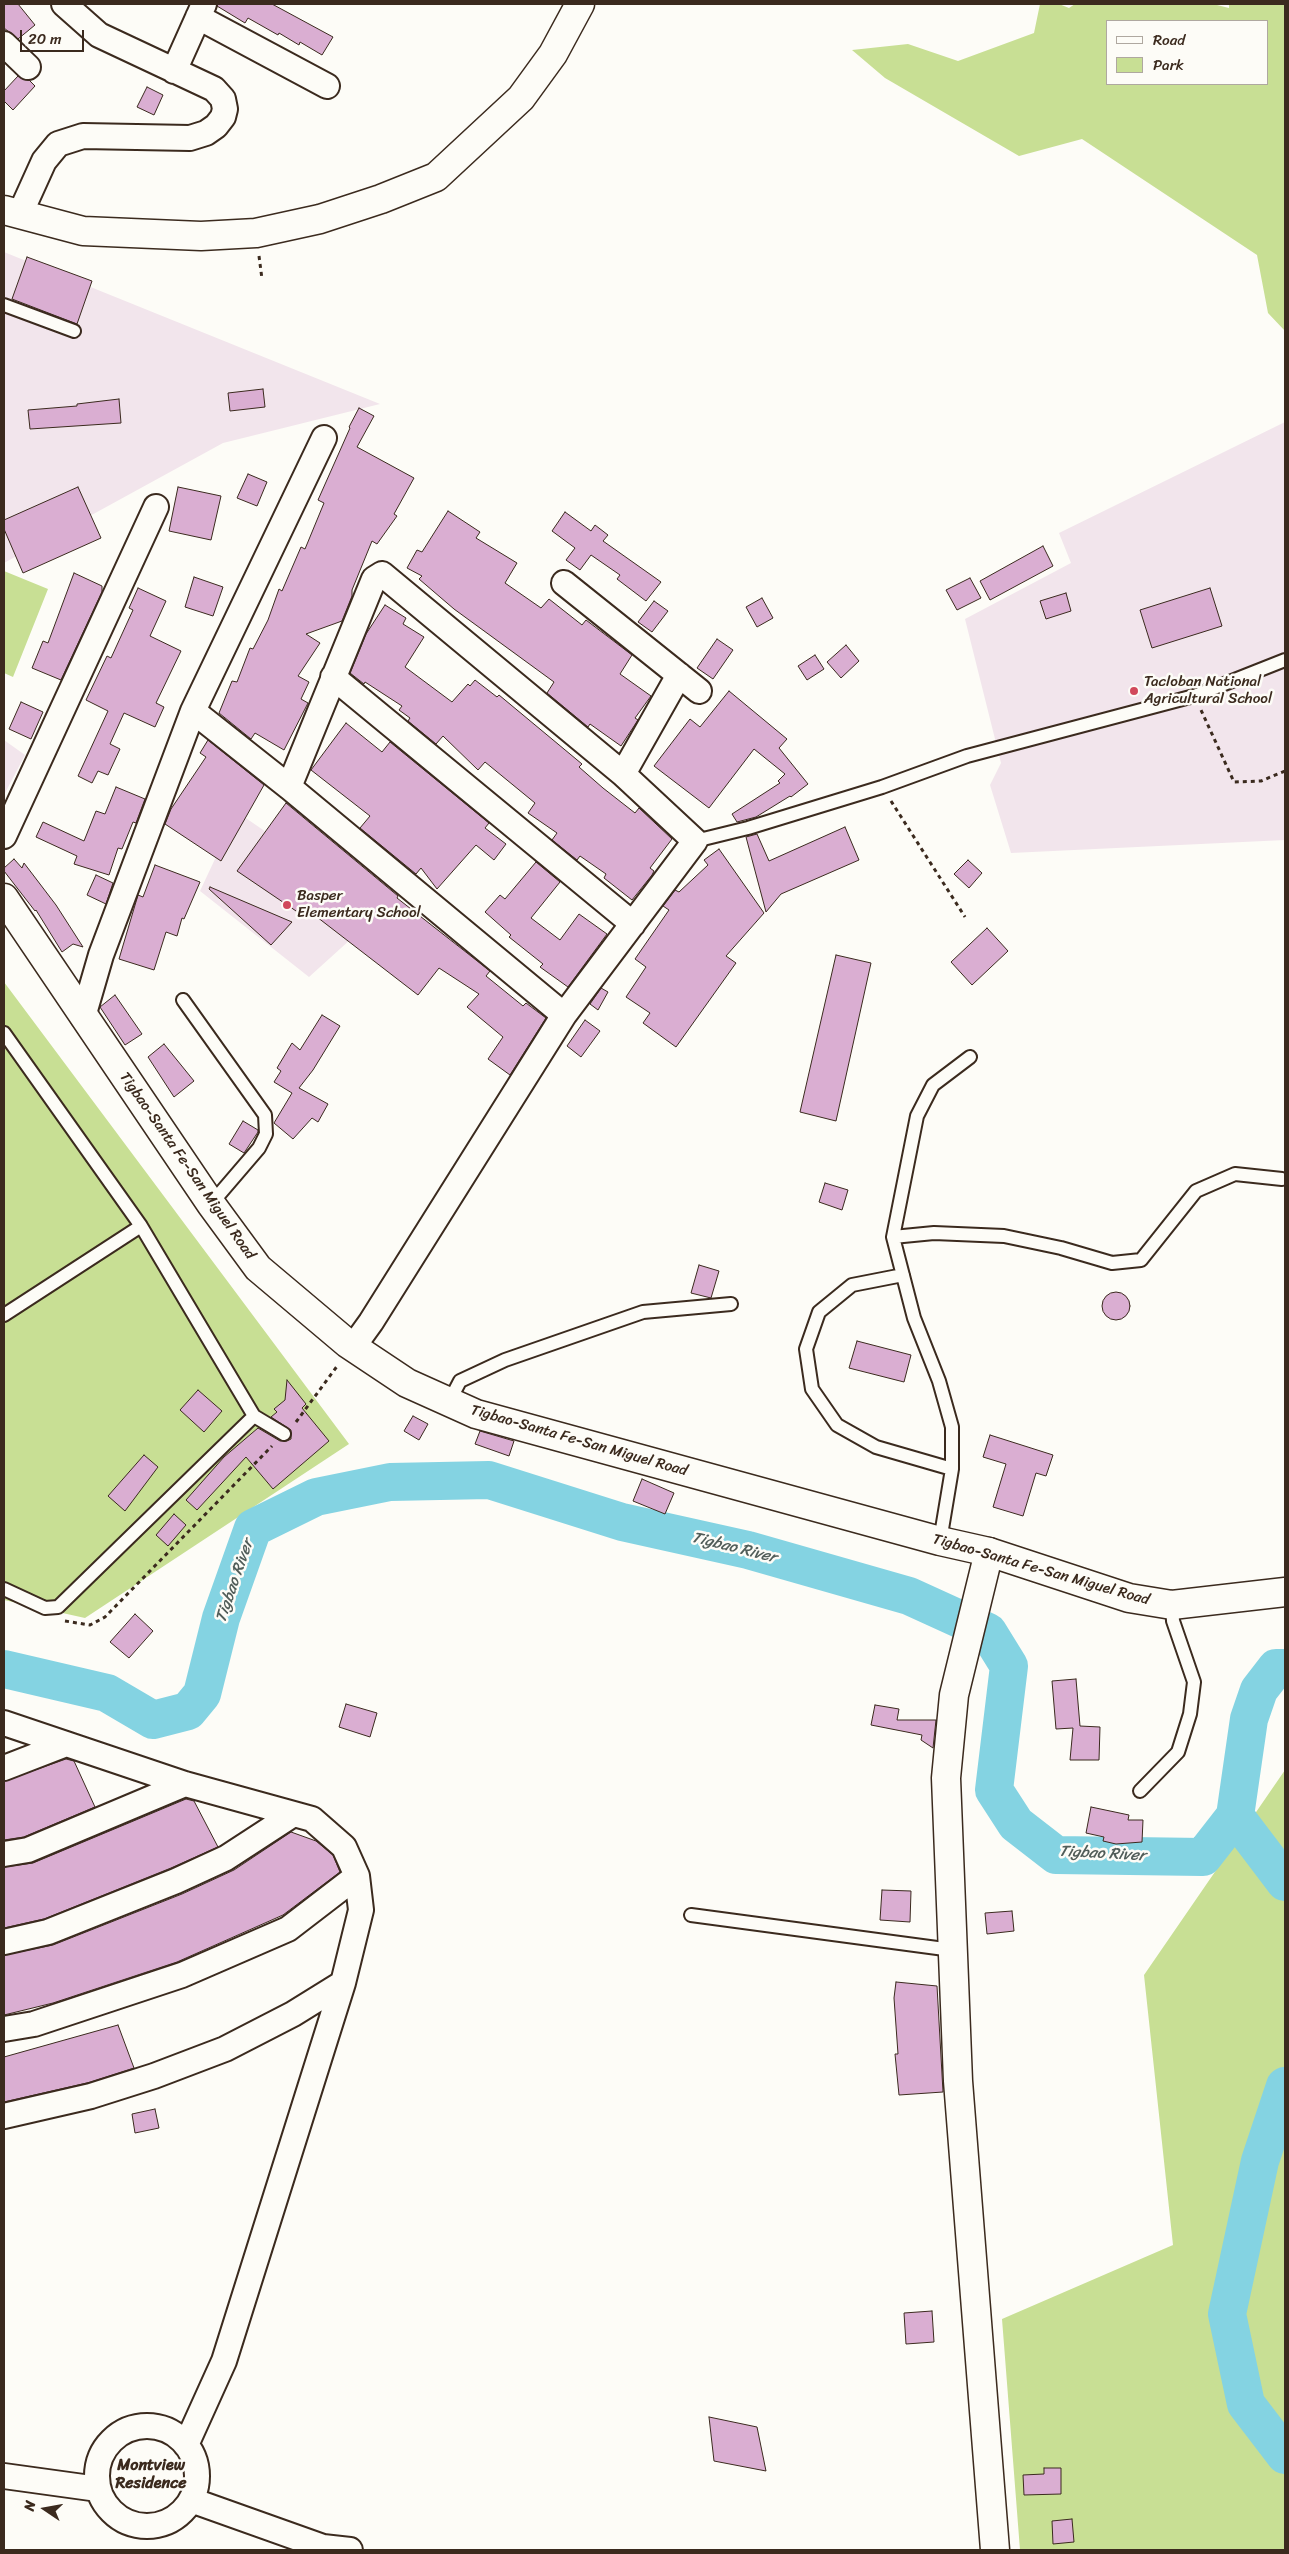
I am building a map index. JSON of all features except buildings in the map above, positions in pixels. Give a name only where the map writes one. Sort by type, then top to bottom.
[{"type":"main road","points":[[12,212],[83,231],[201,236],[256,233],[320,219],[380,199],[436,177],[521,98],[552,54],[580,4]]},
{"type":"main road","name":"Tigbao-Santa Fe-San Miguel Road","points":[[4,898],[211,1204],[258,1268],[353,1346],[408,1383],[476,1414],[940,1541],[989,1552],[1128,1598],[1172,1605],[1285,1592]]},
{"type":"main road","points":[[989,1552],[954,1694],[946,1778],[958,2081],[971,2221],[995,2550]]},
{"type":"street","points":[[12,212],[44,161],[58,144],[83,136],[190,138],[206,133],[216,126],[223,117],[225,109],[223,99],[214,89],[99,35],[64,4]]},
{"type":"street","points":[[174,70],[201,10],[326,86]]},
{"type":"street","points":[[4,44],[28,67]]},
{"type":"street","points":[[83,1017],[101,955],[192,711],[324,438]]},
{"type":"street","points":[[4,836],[156,507]]},
{"type":"street","points":[[289,787],[374,579],[382,574],[623,774],[696,841],[564,1015],[376,1314],[353,1346]]},
{"type":"street","points":[[564,584],[699,691]]},
{"type":"street","points":[[623,774],[680,675]]},
{"type":"street","points":[[333,677],[633,924]]},
{"type":"street","points":[[192,711],[289,787],[564,1015]]},
{"type":"street","points":[[4,1723],[185,1784],[312,1819],[344,1847],[357,1876],[361,1910],[343,1983],[224,2361],[186,2445]]},
{"type":"street","points":[[4,1768],[66,1744]]},
{"type":"street","points":[[4,1854],[28,1850],[185,1784]]},
{"type":"street","points":[[4,1942],[48,1932],[167,1885],[226,1858],[292,1815]]},
{"type":"street","points":[[4,2029],[34,2024],[182,1975],[288,1928],[357,1876]]},
{"type":"street","points":[[4,2116],[91,2096],[154,2076],[226,2049],[293,2014],[343,1983]]},
{"type":"street","points":[[143,2426],[161,2428],[178,2436],[186,2445],[193,2458],[197,2472],[196,2486],[191,2500],[180,2514],[166,2523],[149,2526],[132,2524],[117,2517],[105,2505],[98,2489],[98,2464],[102,2452],[110,2442],[130,2428],[143,2426]]},
{"type":"street","points":[[4,2476],[98,2489]]},
{"type":"street","points":[[191,2500],[325,2549],[350,2550]]},
{"type":"lane","points":[[4,305],[74,331]]},
{"type":"lane","points":[[696,841],[748,828],[882,787],[967,756],[1194,696],[1285,660]]},
{"type":"lane","points":[[183,1000],[265,1115],[266,1134],[260,1148],[211,1204]]},
{"type":"lane","points":[[4,1033],[141,1226],[254,1416],[284,1434]]},
{"type":"lane","points":[[940,1541],[952,1469],[952,1427],[938,1381],[914,1318],[893,1237],[917,1116],[933,1085],[970,1057]]},
{"type":"lane","points":[[893,1237],[934,1233],[1004,1236],[1062,1248],[1112,1263],[1141,1260],[1196,1191],[1235,1174],[1282,1179]]},
{"type":"lane","points":[[4,1315],[141,1226]]},
{"type":"lane","points":[[903,1275],[852,1285],[819,1312],[806,1349],[812,1389],[837,1425],[876,1447],[952,1469]]},
{"type":"lane","points":[[449,1402],[460,1381],[505,1360],[634,1315],[682,1307],[731,1304]]},
{"type":"lane","points":[[4,1590],[45,1608],[58,1607],[254,1416]]},
{"type":"lane","points":[[1140,1791],[1178,1752],[1190,1714],[1194,1682],[1173,1621],[1172,1605]]},
{"type":"lane","points":[[691,1915],[952,1950]]},
{"type":"path","points":[[1194,696],[1234,782],[1260,781],[1285,771]]},
{"type":"path","points":[[882,787],[965,917]]},
{"type":"path","points":[[60,1620],[90,1625],[105,1617],[304,1413],[353,1346]]},
{"type":"shaded area","points":[[4,252],[380,404],[223,443],[4,563]]},
{"type":"shaded area","name":"Tacloban National Agricultural School","points":[[1285,422],[1285,840],[1011,853],[990,785],[1001,763],[965,619],[1071,563],[1059,533]]},
{"type":"shaded area","points":[[4,740],[25,755],[4,795]]},
{"type":"shaded area","name":"Basper Elementary School","points":[[237,812],[269,834],[372,920],[309,977],[200,891]]},
{"type":"green space","points":[[1040,4],[1059,4],[1069,8],[1075,4],[1213,4],[1229,8],[1229,4],[1285,4],[1285,331],[1268,313],[1257,255],[1082,139],[1019,156],[885,78],[852,50],[908,44],[958,61],[1034,33]]},
{"type":"green space","points":[[4,571],[48,589],[13,677],[4,673]]},
{"type":"green space","points":[[4,982],[349,1444],[85,1618],[4,1600]]},
{"type":"green space","points":[[1285,1770],[1285,2550],[1020,2550],[1002,2319],[1173,2245],[1144,1975]]},
{"type":"waterway","name":"Tigbao River","points":[[4,1669],[107,1693],[153,1720],[188,1711],[202,1694],[221,1618],[253,1528],[316,1497],[390,1482],[489,1480],[622,1522],[748,1550],[909,1596],[988,1632],[1009,1666],[994,1790],[1016,1824],[1056,1855],[1203,1857],[1235,1816],[1249,1719],[1259,1690],[1276,1668],[1285,1668]]},
{"type":"waterway","points":[[1235,1816],[1285,1882]]},
{"type":"waterway","points":[[1285,2086],[1260,2161],[1227,2314],[1246,2404],[1285,2455]]},
{"type":"place","name":"Tacloban National Agricultural School","points":[[1134,691]]},
{"type":"place","name":"Basper Elementary School","points":[[287,905]]},
{"type":"district","name":"Montview Residence","points":[[151,2475]]}]
